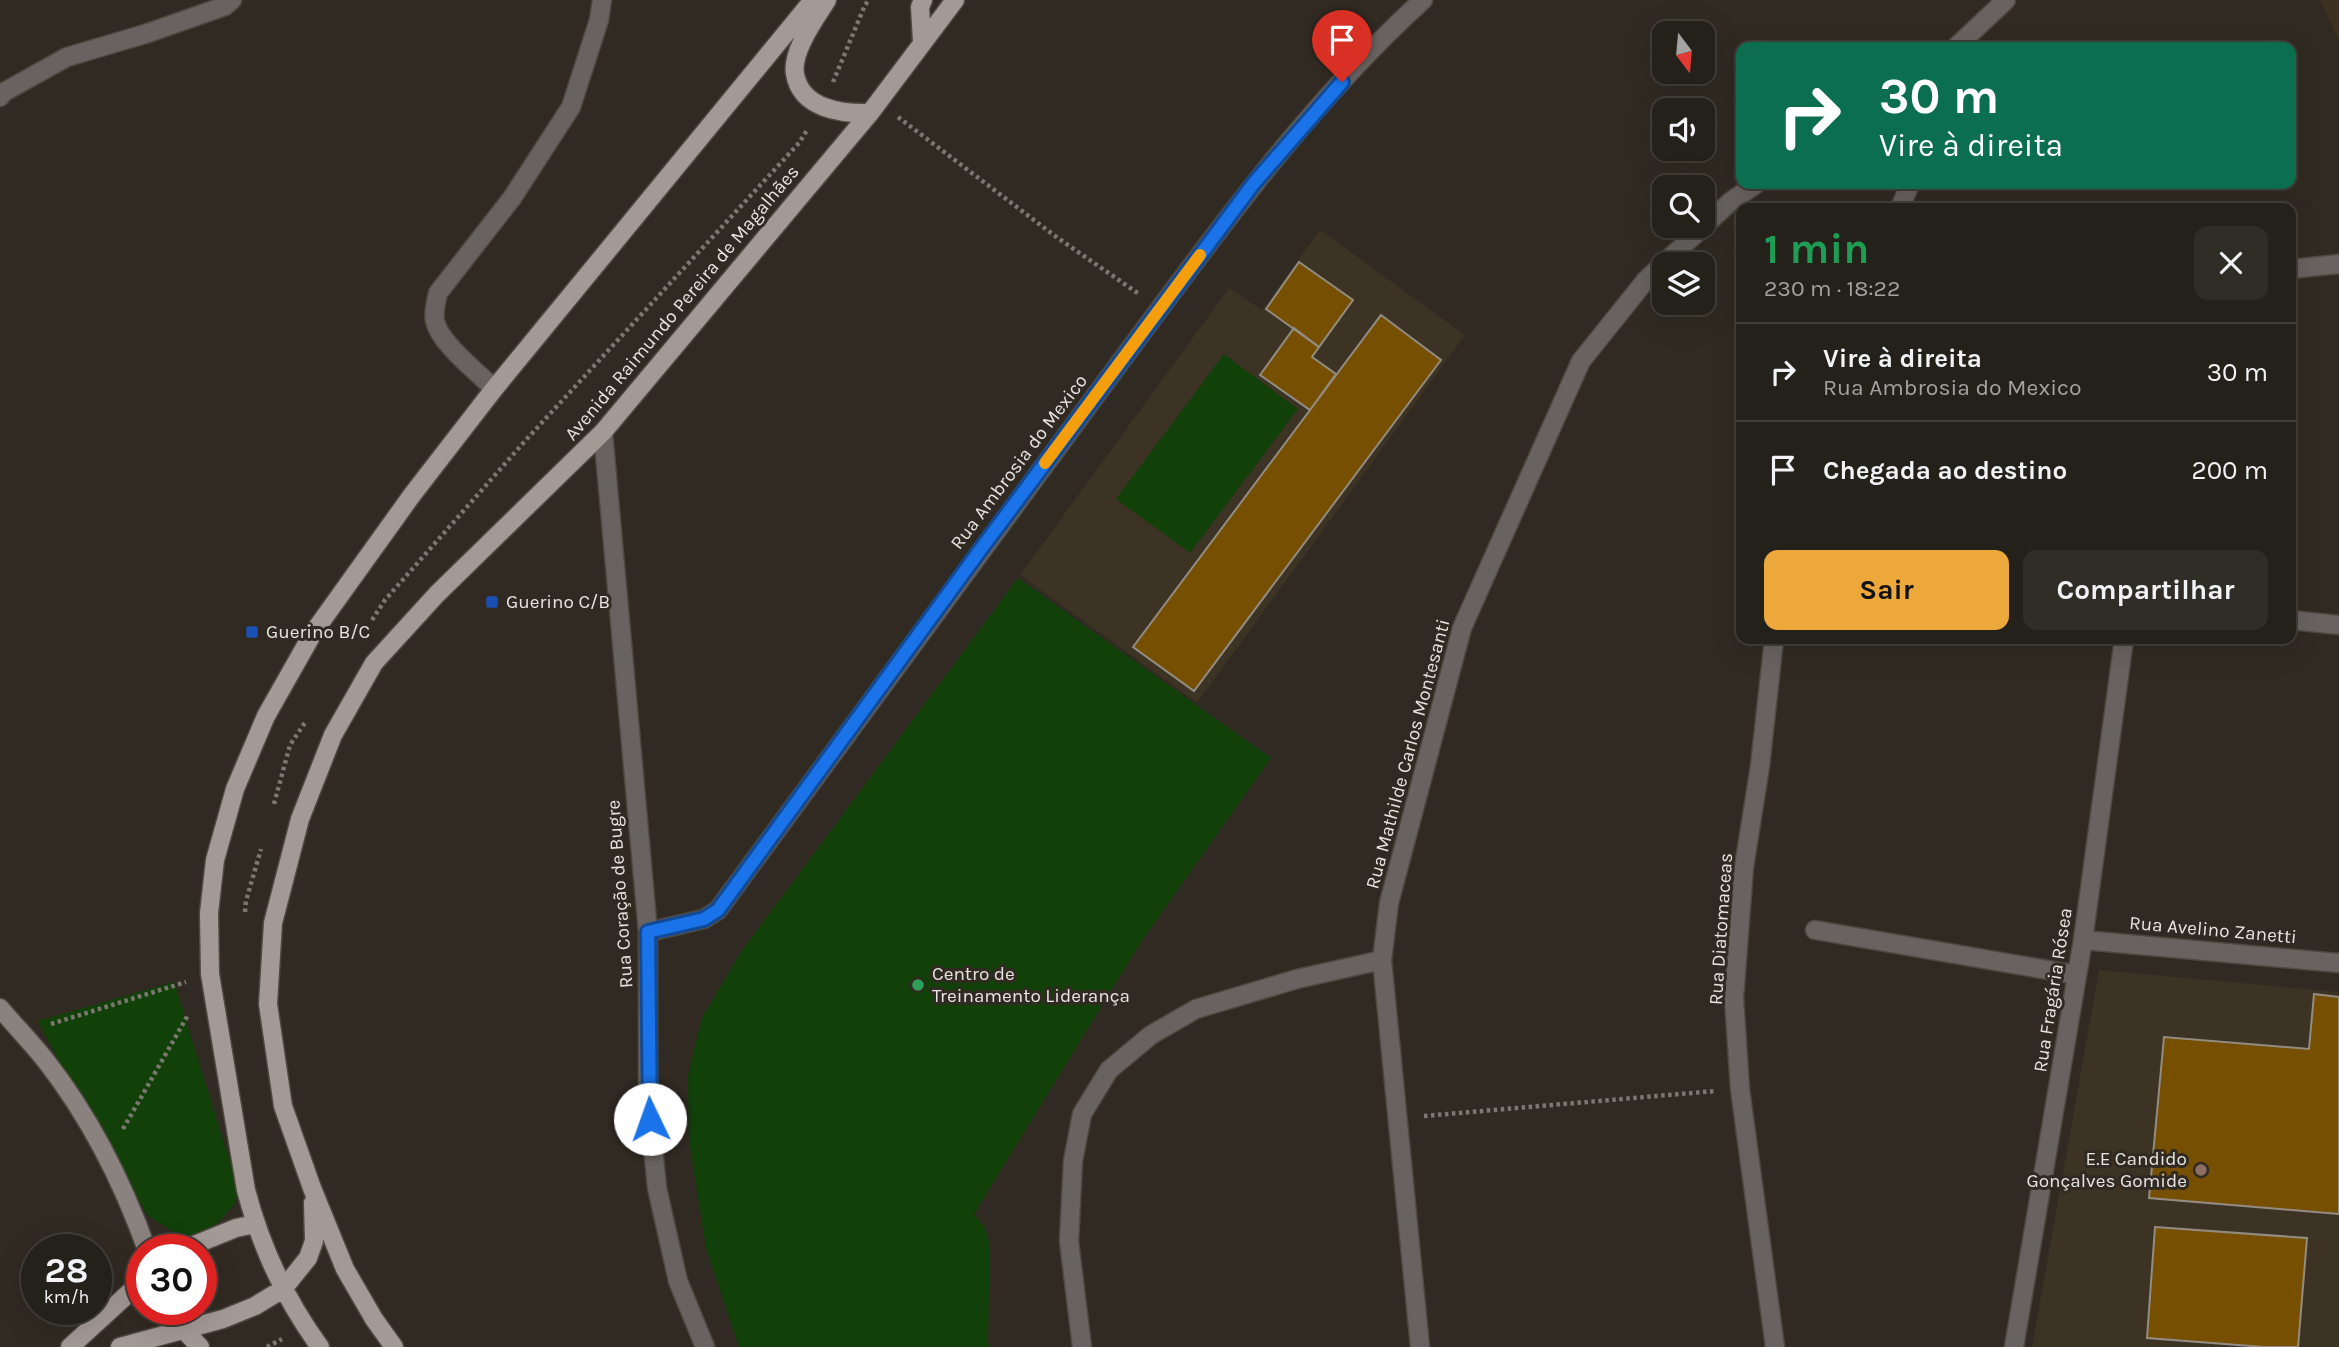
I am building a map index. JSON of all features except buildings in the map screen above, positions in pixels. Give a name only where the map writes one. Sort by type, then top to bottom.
[{"type":"main road","points":[[320,1347],[283,1289],[255,1224],[246,1190],[210,974],[209,913],[215,860],[235,789],[266,716],[313,633],[412,495],[494,389],[813,0]]},
{"type":"main road","points":[[828,0],[805,34],[795,73],[802,88],[821,106],[836,112],[874,108]]},
{"type":"main road","points":[[922,41],[920,8],[923,0]]},
{"type":"main road","name":"Avenida Raimundo Pereira de Magalhães","points":[[394,1347],[345,1269],[312,1188],[283,1106],[268,1003],[273,923],[300,819],[333,735],[374,663],[437,594],[603,432],[874,108],[955,0]]},
{"type":"main road","points":[[0,1008],[46,1061],[77,1107],[107,1158],[142,1234]]},
{"type":"main road","points":[[120,1347],[223,1319],[255,1306],[283,1289],[307,1258],[314,1241],[312,1188]]},
{"type":"main road","points":[[217,1236],[255,1224]]},
{"type":"main road","points":[[70,1347],[126,1296]]},
{"type":"main road","points":[[181,1325],[200,1347]]},
{"type":"street","points":[[0,97],[4,92],[67,57],[145,34],[225,6],[232,0]]},
{"type":"street","points":[[494,389],[442,337],[435,322],[434,309],[438,293],[512,198],[571,107],[599,20],[602,0]]},
{"type":"street","name":"Rua Ambrosia do Mexico","points":[[648,932],[704,919],[718,910],[970,564],[1254,183],[1377,41],[1423,0]]},
{"type":"street","points":[[1963,42],[2006,0]]},
{"type":"street","name":"Rua Mathilde Carlos Montesanti","points":[[1420,1347],[1382,960],[1389,902],[1462,628],[1581,361],[1646,280],[1730,202],[1749,189]]},
{"type":"street","points":[[2296,268],[2339,264]]},
{"type":"street","name":"Rua Coração de Bugre","points":[[603,432],[648,932],[649,1096],[657,1188],[678,1281],[705,1347]]},
{"type":"street","points":[[2296,621],[2339,625]]},
{"type":"street","name":"Rua Diatomaceas","points":[[1773,644],[1760,765],[1744,867],[1734,998],[1741,1088],[1775,1347]]},
{"type":"street","name":"Rua Fragária Rósea","points":[[2014,1347],[2083,940],[2123,644]]},
{"type":"street","points":[[1815,930],[2077,975]]},
{"type":"street","name":"Rua Avelino Zanetti","points":[[2083,940],[2339,963]]},
{"type":"street","points":[[1082,1347],[1069,1241],[1073,1161],[1082,1114],[1110,1070],[1151,1035],[1196,1009],[1297,979],[1382,960]]},
{"type":"path","points":[[371,622],[385,600],[525,441],[799,143],[830,91],[869,0]]},
{"type":"path","points":[[874,108],[1160,309]]},
{"type":"path","points":[[272,810],[290,745],[312,712]]},
{"type":"path","points":[[246,915],[246,901],[264,836]]},
{"type":"path","points":[[22,1033],[210,974]]},
{"type":"path","points":[[107,1158],[210,974]]},
{"type":"path","points":[[1397,1118],[1697,1093]]},
{"type":"path","points":[[267,1347],[306,1326]]},
{"type":"shaded area","points":[[2320,0],[2339,0],[2339,42]]},
{"type":"shaded area","points":[[1320,230],[1465,335],[1197,703],[1020,575],[1229,288],[1262,310]]},
{"type":"shaded area","name":"E.E Candido Gonçalves Gomide","points":[[2099,970],[2339,992],[2339,1347],[2032,1347]]},
{"type":"green space","points":[[1224,354],[1298,409],[1190,553],[1116,499]]},
{"type":"green space","name":"Centro de Treinamento Liderança","points":[[1018,578],[1271,758],[1141,942],[974,1214],[985,1228],[990,1245],[988,1343],[991,1347],[739,1347],[706,1248],[689,1140],[688,1075],[702,1018],[741,952]]},
{"type":"green space","points":[[174,982],[239,1191],[234,1205],[215,1226],[196,1234],[176,1234],[147,1215],[94,1113],[64,1071],[38,1021]]},
{"type":"slow traffic","points":[[1045,463],[1200,255]]},
{"type":"place","name":"Guerino C/B","points":[[492,602]]},
{"type":"place","name":"Guerino B/C","points":[[252,632]]},
{"type":"place","name":"Centro de Treinamento Liderança","points":[[918,985]]},
{"type":"place","name":"E.E Candido Gonçalves Gomide","points":[[2201,1170]]},
{"type":"route","points":[[650,1119],[648,932],[704,919],[718,910],[978,553],[1254,183],[1342,82]]}]
